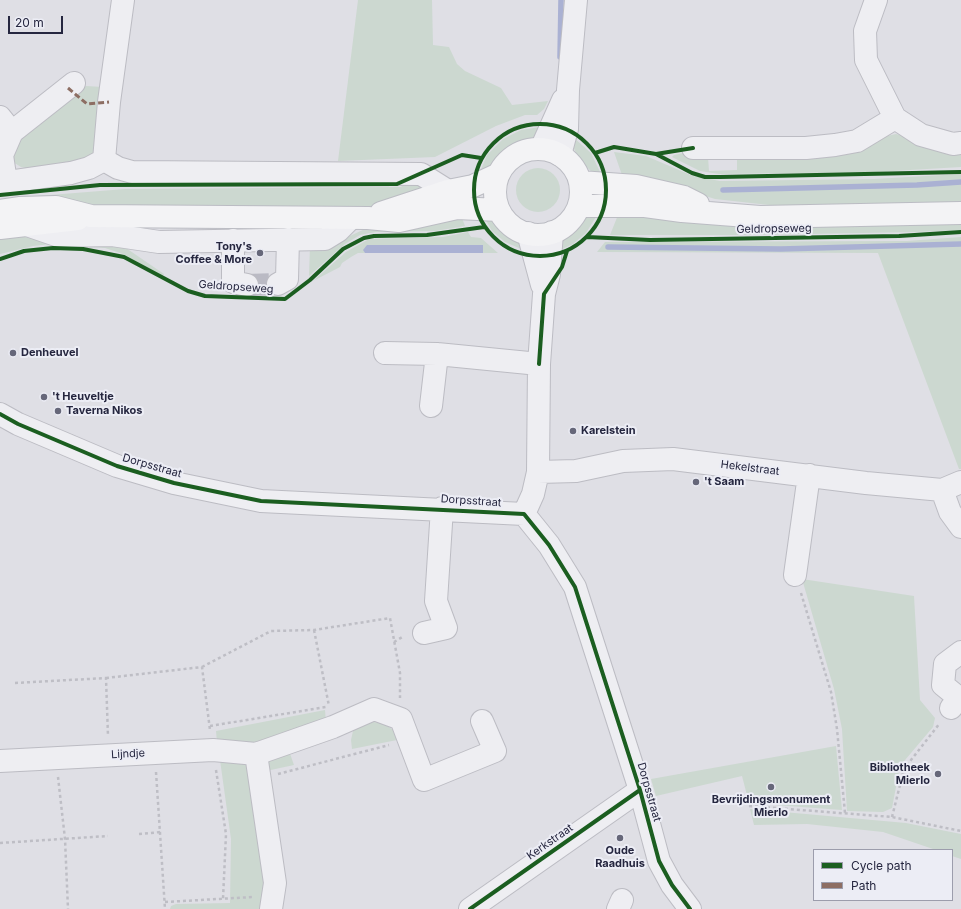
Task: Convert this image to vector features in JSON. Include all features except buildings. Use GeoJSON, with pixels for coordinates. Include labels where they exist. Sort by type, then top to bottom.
{"type":"FeatureCollection","features":[{"type":"Feature","properties":{"kind":"main road"},"geometry":{"type":"LineString","coordinates":[[531,150],[551,152],[574,168],[580,182],[581,192],[579,206],[573,218],[563,227],[540,235],[528,233],[514,227],[499,210],[496,194],[499,174],[505,164],[514,157],[531,150]]}},
{"type":"Feature","properties":{"kind":"main road"},"geometry":{"type":"LineString","coordinates":[[360,218],[448,191],[473,186],[499,174]]}},
{"type":"Feature","properties":{"kind":"main road","name":"Geldropseweg"},"geometry":{"type":"LineString","coordinates":[[580,182],[636,186],[684,197],[713,212]]}},
{"type":"Feature","properties":{"kind":"main road","name":"Geldropseweg"},"geometry":{"type":"LineString","coordinates":[[579,206],[645,206],[682,211],[713,212],[760,217],[961,213]]}},
{"type":"Feature","properties":{"kind":"main road"},"geometry":{"type":"LineString","coordinates":[[0,211],[19,208],[56,207],[91,216]]}},
{"type":"Feature","properties":{"kind":"main road"},"geometry":{"type":"LineString","coordinates":[[0,228],[64,221],[91,216],[360,218],[398,221],[457,208],[499,210]]}},
{"type":"Feature","properties":{"kind":"street"},"geometry":{"type":"LineString","coordinates":[[104,160],[109,102],[123,0]]}},
{"type":"Feature","properties":{"kind":"street"},"geometry":{"type":"LineString","coordinates":[[551,152],[567,129],[568,90],[576,0]]}},
{"type":"Feature","properties":{"kind":"street"},"geometry":{"type":"LineString","coordinates":[[876,0],[865,31],[866,60],[895,118],[921,135],[953,144],[961,143]]}},
{"type":"Feature","properties":{"kind":"street"},"geometry":{"type":"LineString","coordinates":[[74,83],[6,125],[2,155],[3,182],[71,174],[89,168],[104,160]]}},
{"type":"Feature","properties":{"kind":"street"},"geometry":{"type":"LineString","coordinates":[[694,148],[806,148],[835,145],[857,141],[895,118]]}},
{"type":"Feature","properties":{"kind":"street"},"geometry":{"type":"LineString","coordinates":[[104,160],[118,168],[132,172],[420,174],[448,191]]}},
{"type":"Feature","properties":{"kind":"street"},"geometry":{"type":"LineString","coordinates":[[27,225],[59,236],[112,235],[159,242],[325,239],[360,218]]}},
{"type":"Feature","properties":{"kind":"street"},"geometry":{"type":"LineString","coordinates":[[524,514],[533,494],[538,472],[539,364],[544,294],[549,274],[552,232]]}},
{"type":"Feature","properties":{"kind":"street"},"geometry":{"type":"LineString","coordinates":[[528,233],[544,294]]}},
{"type":"Feature","properties":{"kind":"street","name":"Geldropseweg"},"geometry":{"type":"LineString","coordinates":[[278,284],[287,279],[288,239]]}},
{"type":"Feature","properties":{"kind":"street","name":"Geldropseweg"},"geometry":{"type":"LineString","coordinates":[[233,240],[234,282],[247,285]]}},
{"type":"Feature","properties":{"kind":"street"},"geometry":{"type":"LineString","coordinates":[[385,353],[436,354],[539,364]]}},
{"type":"Feature","properties":{"kind":"street"},"geometry":{"type":"LineString","coordinates":[[431,406],[436,354]]}},
{"type":"Feature","properties":{"kind":"street","name":"Dorpsstraat"},"geometry":{"type":"LineString","coordinates":[[0,414],[18,424],[117,466],[174,483],[260,501],[442,508],[524,514],[549,545],[575,587],[640,790],[659,861],[672,884],[690,909]]}},
{"type":"Feature","properties":{"kind":"street","name":"Hekelstraat"},"geometry":{"type":"LineString","coordinates":[[538,472],[576,472],[623,461],[672,459],[866,483],[951,486]]}},
{"type":"Feature","properties":{"kind":"street"},"geometry":{"type":"LineString","coordinates":[[795,575],[808,475]]}},
{"type":"Feature","properties":{"kind":"street"},"geometry":{"type":"LineString","coordinates":[[951,486],[950,512],[961,527]]}},
{"type":"Feature","properties":{"kind":"street"},"geometry":{"type":"LineString","coordinates":[[424,633],[446,628],[436,602],[442,508]]}},
{"type":"Feature","properties":{"kind":"street"},"geometry":{"type":"LineString","coordinates":[[951,708],[959,698],[943,685],[945,664],[961,652]]}},
{"type":"Feature","properties":{"kind":"street","name":"Lijndje"},"geometry":{"type":"LineString","coordinates":[[0,761],[213,750],[256,754],[331,716],[374,709],[401,719]]}},
{"type":"Feature","properties":{"kind":"street"},"geometry":{"type":"LineString","coordinates":[[401,719],[424,780],[495,751],[482,721]]}},
{"type":"Feature","properties":{"kind":"street"},"geometry":{"type":"LineString","coordinates":[[256,754],[275,883],[272,902]]}},
{"type":"Feature","properties":{"kind":"street","name":"Kerkstraat"},"geometry":{"type":"LineString","coordinates":[[470,909],[640,790]]}},
{"type":"Feature","properties":{"kind":"path"},"geometry":{"type":"LineString","coordinates":[[795,575],[831,692],[837,730],[845,813]]}},
{"type":"Feature","properties":{"kind":"path"},"geometry":{"type":"LineString","coordinates":[[15,683],[106,678],[202,667],[271,631],[314,630],[390,618],[400,673],[401,719]]}},
{"type":"Feature","properties":{"kind":"path"},"geometry":{"type":"LineString","coordinates":[[210,726],[331,716],[314,630]]}},
{"type":"Feature","properties":{"kind":"path"},"geometry":{"type":"LineString","coordinates":[[202,667],[226,834],[223,899]]}},
{"type":"Feature","properties":{"kind":"path"},"geometry":{"type":"LineString","coordinates":[[106,678],[109,755]]}},
{"type":"Feature","properties":{"kind":"path"},"geometry":{"type":"LineString","coordinates":[[892,817],[904,768],[951,708]]}},
{"type":"Feature","properties":{"kind":"path"},"geometry":{"type":"LineString","coordinates":[[260,778],[408,740]]}},
{"type":"Feature","properties":{"kind":"path"},"geometry":{"type":"LineString","coordinates":[[154,753],[161,832],[165,909]]}},
{"type":"Feature","properties":{"kind":"path"},"geometry":{"type":"LineString","coordinates":[[56,758],[65,838],[68,909]]}},
{"type":"Feature","properties":{"kind":"path"},"geometry":{"type":"LineString","coordinates":[[749,806],[892,817],[961,831]]}},
{"type":"Feature","properties":{"kind":"path"},"geometry":{"type":"LineString","coordinates":[[139,834],[161,832]]}},
{"type":"Feature","properties":{"kind":"path"},"geometry":{"type":"LineString","coordinates":[[0,843],[108,836]]}},
{"type":"Feature","properties":{"kind":"path"},"geometry":{"type":"LineString","coordinates":[[165,902],[223,899],[272,902]]}},
{"type":"Feature","properties":{"kind":"shaded area"},"geometry":{"type":"Polygon","coordinates":[[[358,0],[432,0],[433,45],[449,47],[457,64],[465,71],[501,88],[512,105],[548,101],[544,109],[537,115],[525,115],[496,126],[435,157],[338,161],[358,0]]]}},
{"type":"Feature","properties":{"kind":"shaded area"},"geometry":{"type":"Polygon","coordinates":[[[86,86],[103,87],[98,137],[93,156],[86,162],[30,169],[21,167],[13,162],[12,144],[20,133],[86,86]]]}},
{"type":"Feature","properties":{"kind":"shaded area"},"geometry":{"type":"Polygon","coordinates":[[[540,127],[541,129],[535,136],[516,146],[497,164],[479,174],[487,155],[503,139],[521,130],[540,127]]]}},
{"type":"Feature","properties":{"kind":"shaded area"},"geometry":{"type":"Polygon","coordinates":[[[896,134],[961,153],[961,167],[876,172],[719,174],[700,171],[672,157],[674,155],[688,152],[708,157],[709,171],[737,170],[737,156],[860,147],[896,134]]]}},
{"type":"Feature","properties":{"kind":"shaded area"},"geometry":{"type":"Polygon","coordinates":[[[573,137],[591,153],[601,174],[593,173],[579,160],[572,144],[573,137]]]}},
{"type":"Feature","properties":{"kind":"shaded area"},"geometry":{"type":"Polygon","coordinates":[[[614,152],[646,156],[693,176],[720,181],[874,179],[961,174],[961,204],[787,207],[715,199],[661,182],[623,178],[614,152]]]}},
{"type":"Feature","properties":{"kind":"shaded area"},"geometry":{"type":"Polygon","coordinates":[[[538,168],[550,172],[556,178],[560,190],[556,202],[550,208],[538,212],[526,208],[520,202],[516,190],[520,178],[526,172],[538,168]]]}},
{"type":"Feature","properties":{"kind":"shaded area"},"geometry":{"type":"Polygon","coordinates":[[[417,180],[434,188],[397,201],[368,208],[0,205],[0,199],[125,189],[400,187],[417,180]]]}},
{"type":"Feature","properties":{"kind":"shaded area"},"geometry":{"type":"Polygon","coordinates":[[[620,210],[961,222],[961,230],[755,235],[610,235],[620,210]]]}},
{"type":"Feature","properties":{"kind":"shaded area"},"geometry":{"type":"Polygon","coordinates":[[[599,212],[586,233],[573,244],[560,250],[558,243],[563,235],[588,214],[599,212]]]}},
{"type":"Feature","properties":{"kind":"shaded area"},"geometry":{"type":"Polygon","coordinates":[[[460,213],[465,226],[435,231],[376,232],[360,235],[345,244],[309,276],[310,245],[333,244],[369,227],[460,213]]]}},
{"type":"Feature","properties":{"kind":"shaded area"},"geometry":{"type":"Polygon","coordinates":[[[482,213],[496,217],[519,237],[526,251],[505,242],[492,231],[482,213]]]}},
{"type":"Feature","properties":{"kind":"shaded area"},"geometry":{"type":"Polygon","coordinates":[[[468,232],[471,237],[481,238],[498,253],[483,253],[482,245],[364,251],[365,253],[358,253],[342,263],[340,267],[313,281],[346,252],[369,239],[443,237],[468,232]]]}},
{"type":"Feature","properties":{"kind":"shaded area"},"geometry":{"type":"Polygon","coordinates":[[[0,233],[31,238],[123,246],[164,274],[163,276],[123,254],[105,248],[51,244],[33,246],[0,254],[0,233]]]}},
{"type":"Feature","properties":{"kind":"shaded area"},"geometry":{"type":"Polygon","coordinates":[[[961,237],[961,469],[959,469],[878,253],[597,252],[605,242],[907,241],[961,237]]]}},
{"type":"Feature","properties":{"kind":"shaded area"},"geometry":{"type":"Polygon","coordinates":[[[802,579],[914,596],[920,700],[935,718],[933,727],[900,766],[892,808],[883,812],[847,811],[842,729],[834,689],[802,579]]]}},
{"type":"Feature","properties":{"kind":"shaded area"},"geometry":{"type":"Polygon","coordinates":[[[325,710],[326,722],[263,743],[217,742],[216,731],[325,710]]]}},
{"type":"Feature","properties":{"kind":"shaded area"},"geometry":{"type":"Polygon","coordinates":[[[374,722],[385,724],[393,730],[397,740],[352,749],[351,740],[353,731],[360,724],[374,722]]]}},
{"type":"Feature","properties":{"kind":"shaded area"},"geometry":{"type":"Polygon","coordinates":[[[836,746],[842,810],[749,803],[742,776],[656,796],[651,779],[836,746]]]}},
{"type":"Feature","properties":{"kind":"shaded area"},"geometry":{"type":"Polygon","coordinates":[[[288,748],[294,765],[266,771],[266,755],[288,748]]]}},
{"type":"Feature","properties":{"kind":"shaded area"},"geometry":{"type":"Polygon","coordinates":[[[220,760],[247,762],[267,883],[261,909],[170,909],[171,906],[176,904],[230,903],[231,839],[220,760]]]}},
{"type":"Feature","properties":{"kind":"shaded area"},"geometry":{"type":"Polygon","coordinates":[[[750,809],[906,823],[961,834],[961,859],[953,856],[953,849],[933,849],[883,832],[807,824],[754,825],[750,809]]]}},
{"type":"Feature","properties":{"kind":"water"},"geometry":{"type":"Polygon","coordinates":[[[367,245],[483,245],[483,253],[365,253],[363,250],[367,245]]]}},
{"type":"Feature","properties":{"kind":"waterway"},"geometry":{"type":"LineString","coordinates":[[560,57],[561,0]]}},
{"type":"Feature","properties":{"kind":"waterway"},"geometry":{"type":"LineString","coordinates":[[723,190],[917,185],[961,182]]}},
{"type":"Feature","properties":{"kind":"waterway"},"geometry":{"type":"LineString","coordinates":[[608,247],[781,249],[961,244]]}},
{"type":"Feature","properties":{"kind":"tunnel"},"geometry":{"type":"LineString","coordinates":[[247,285],[278,284]]}},
{"type":"Feature","properties":{"kind":"marked path"},"geometry":{"type":"LineString","coordinates":[[68,88],[87,104],[109,102]]}},
{"type":"Feature","properties":{"kind":"cycle path"},"geometry":{"type":"LineString","coordinates":[[546,124],[565,129],[577,135],[587,143],[595,153],[601,165],[605,177],[606,190],[605,203],[601,215],[595,227],[587,237],[577,245],[565,251],[553,255],[534,256],[515,251],[503,245],[493,237],[485,227],[479,215],[475,203],[474,184],[479,165],[485,153],[493,143],[503,135],[515,129],[527,125],[546,124]]}},
{"type":"Feature","properties":{"kind":"cycle path"},"geometry":{"type":"LineString","coordinates":[[595,153],[614,147],[656,154],[693,148]]}},
{"type":"Feature","properties":{"kind":"cycle path"},"geometry":{"type":"LineString","coordinates":[[656,154],[692,173],[705,177],[961,172]]}},
{"type":"Feature","properties":{"kind":"cycle path"},"geometry":{"type":"LineString","coordinates":[[0,195],[100,185],[397,184],[462,155],[481,158]]}},
{"type":"Feature","properties":{"kind":"cycle path"},"geometry":{"type":"LineString","coordinates":[[0,259],[24,251],[53,248],[83,249],[124,257],[188,291],[205,296],[285,299],[310,280],[343,249],[364,238],[374,236],[427,235],[484,227]]}},
{"type":"Feature","properties":{"kind":"cycle path"},"geometry":{"type":"LineString","coordinates":[[587,237],[650,240],[899,236],[961,232]]}},
{"type":"Feature","properties":{"kind":"cycle path"},"geometry":{"type":"LineString","coordinates":[[539,364],[544,294],[562,267],[567,251]]}},
{"type":"Feature","properties":{"kind":"cycle path"},"geometry":{"type":"LineString","coordinates":[[0,414],[18,424],[117,466],[174,483],[261,501],[524,514],[549,545],[575,587],[640,790],[659,861],[672,885],[690,909]]}},
{"type":"Feature","properties":{"kind":"cycle path"},"geometry":{"type":"LineString","coordinates":[[470,909],[640,790]]}},
{"type":"Feature","properties":{"kind":"place","name":"Tony's Coffee & More"},"geometry":{"type":"Point","coordinates":[260,253]}},
{"type":"Feature","properties":{"kind":"place","name":"Denheuvel"},"geometry":{"type":"Point","coordinates":[13,353]}},
{"type":"Feature","properties":{"kind":"place","name":"'t Heuveltje"},"geometry":{"type":"Point","coordinates":[44,397]}},
{"type":"Feature","properties":{"kind":"place","name":"Taverna Nikos"},"geometry":{"type":"Point","coordinates":[58,411]}},
{"type":"Feature","properties":{"kind":"place","name":"Karelstein"},"geometry":{"type":"Point","coordinates":[573,431]}},
{"type":"Feature","properties":{"kind":"place","name":"'t Saam"},"geometry":{"type":"Point","coordinates":[696,482]}},
{"type":"Feature","properties":{"kind":"place","name":"Bibliotheek Mierlo"},"geometry":{"type":"Point","coordinates":[938,774]}},
{"type":"Feature","properties":{"kind":"place","name":"Bevrijdingsmonument Mierlo"},"geometry":{"type":"Point","coordinates":[771,787]}},
{"type":"Feature","properties":{"kind":"place","name":"Oude Raadhuis"},"geometry":{"type":"Point","coordinates":[620,838]}}]}
